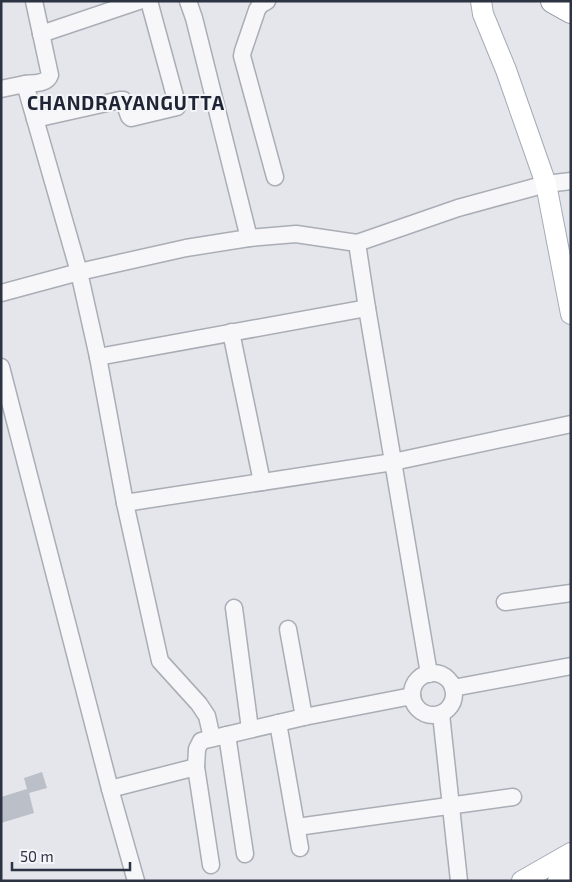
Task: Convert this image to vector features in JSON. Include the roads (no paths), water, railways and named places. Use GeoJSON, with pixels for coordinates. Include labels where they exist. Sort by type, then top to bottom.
{"type":"FeatureCollection","features":[{"type":"Feature","properties":{"kind":"highway"},"geometry":{"type":"LineString","coordinates":[[553,1],[571,11]]}},
{"type":"Feature","properties":{"kind":"highway"},"geometry":{"type":"LineString","coordinates":[[560,881],[571,874]]}},
{"type":"Feature","properties":{"kind":"main road"},"geometry":{"type":"LineString","coordinates":[[480,1],[483,14],[506,70],[546,184],[571,314]]}},
{"type":"Feature","properties":{"kind":"main road"},"geometry":{"type":"LineString","coordinates":[[522,881],[571,853]]}},
{"type":"Feature","properties":{"kind":"street"},"geometry":{"type":"LineString","coordinates":[[1,89],[46,81],[49,78],[50,75],[34,1]]}},
{"type":"Feature","properties":{"kind":"street"},"geometry":{"type":"LineString","coordinates":[[41,34],[139,1]]}},
{"type":"Feature","properties":{"kind":"street"},"geometry":{"type":"LineString","coordinates":[[35,119],[120,100],[123,100],[131,118],[177,107],[149,1]]}},
{"type":"Feature","properties":{"kind":"street"},"geometry":{"type":"LineString","coordinates":[[188,1],[194,18],[250,238]]}},
{"type":"Feature","properties":{"kind":"street"},"geometry":{"type":"LineString","coordinates":[[267,1],[257,10],[242,56],[275,178]]}},
{"type":"Feature","properties":{"kind":"street"},"geometry":{"type":"LineString","coordinates":[[25,84],[79,272],[98,356],[125,503],[160,661],[199,704],[220,736],[245,854]]}},
{"type":"Feature","properties":{"kind":"street"},"geometry":{"type":"LineString","coordinates":[[1,294],[79,272],[186,248],[250,238],[296,234],[357,243],[458,208],[546,184],[571,181]]}},
{"type":"Feature","properties":{"kind":"street"},"geometry":{"type":"LineString","coordinates":[[357,243],[429,674]]}},
{"type":"Feature","properties":{"kind":"street"},"geometry":{"type":"LineString","coordinates":[[98,356],[367,308]]}},
{"type":"Feature","properties":{"kind":"street"},"geometry":{"type":"LineString","coordinates":[[230,332],[262,482]]}},
{"type":"Feature","properties":{"kind":"street"},"geometry":{"type":"LineString","coordinates":[[1,367],[110,789],[136,881]]}},
{"type":"Feature","properties":{"kind":"street"},"geometry":{"type":"LineString","coordinates":[[125,503],[394,462],[571,424]]}},
{"type":"Feature","properties":{"kind":"street"},"geometry":{"type":"LineString","coordinates":[[505,602],[571,593]]}},
{"type":"Feature","properties":{"kind":"street"},"geometry":{"type":"LineString","coordinates":[[234,608],[250,729]]}},
{"type":"Feature","properties":{"kind":"street"},"geometry":{"type":"LineString","coordinates":[[288,629],[304,717]]}},
{"type":"Feature","properties":{"kind":"street"},"geometry":{"type":"LineString","coordinates":[[453,688],[571,666]]}},
{"type":"Feature","properties":{"kind":"street"},"geometry":{"type":"LineString","coordinates":[[429,674],[441,675],[446,678],[453,688],[453,700],[450,706],[441,714],[435,715],[422,712],[417,708],[412,696],[418,680],[429,674]]}},
{"type":"Feature","properties":{"kind":"street"},"geometry":{"type":"LineString","coordinates":[[211,865],[196,767],[198,743],[220,736],[304,717],[412,696]]}},
{"type":"Feature","properties":{"kind":"street"},"geometry":{"type":"LineString","coordinates":[[441,714],[459,881]]}},
{"type":"Feature","properties":{"kind":"street"},"geometry":{"type":"LineString","coordinates":[[278,723],[300,848]]}},
{"type":"Feature","properties":{"kind":"street"},"geometry":{"type":"LineString","coordinates":[[110,789],[196,767]]}},
{"type":"Feature","properties":{"kind":"street"},"geometry":{"type":"LineString","coordinates":[[297,827],[514,797]]}},
{"type":"Feature","properties":{"kind":"district","name":"CHANDRAYANGUTTA"},"geometry":{"type":"Point","coordinates":[126,103]}}]}
